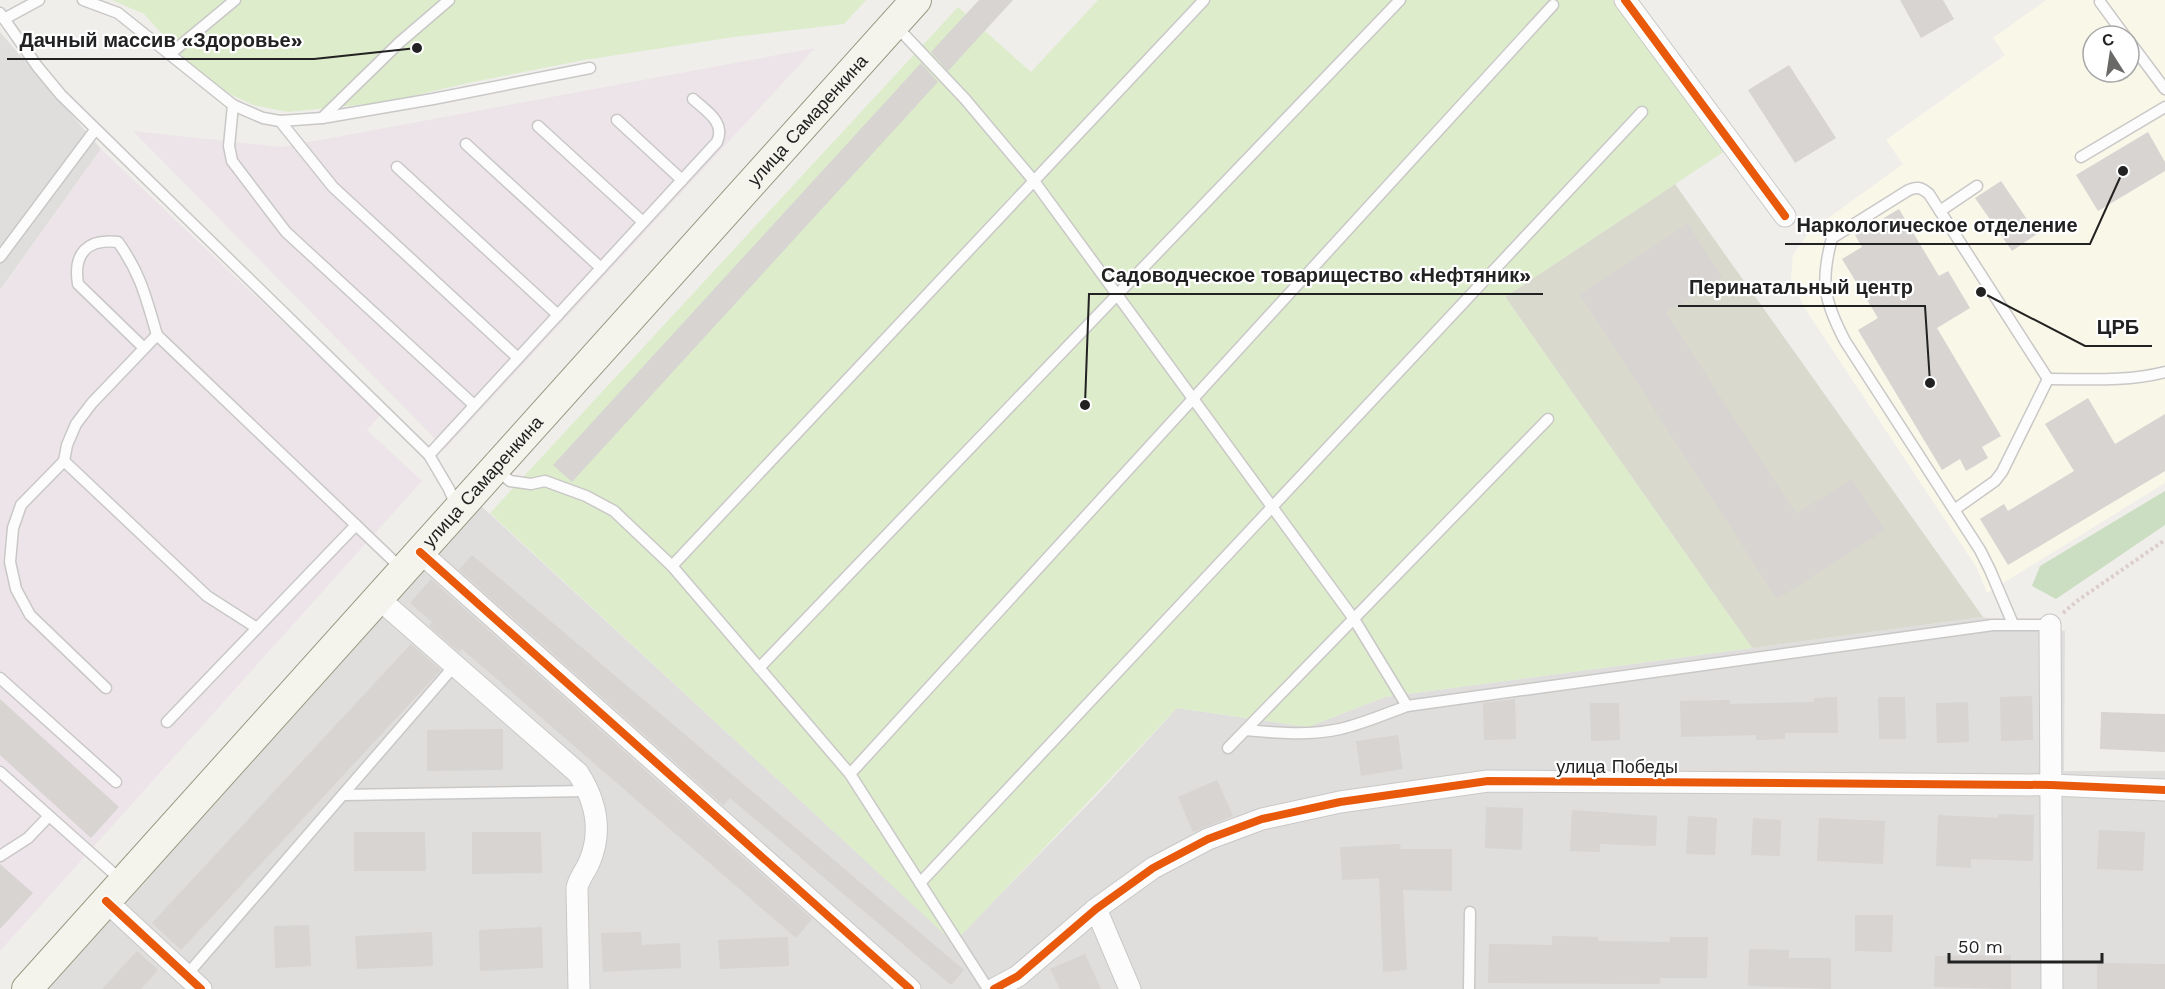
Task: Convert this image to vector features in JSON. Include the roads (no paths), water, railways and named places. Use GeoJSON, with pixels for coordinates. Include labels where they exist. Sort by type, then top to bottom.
{"type":"FeatureCollection","features":[{"type":"Feature","properties":{"kind":"main road","name":"улица Самаренкина"},"geometry":{"type":"LineString","coordinates":[[27,989],[916,0]]}},
{"type":"Feature","properties":{"kind":"street"},"geometry":{"type":"LineString","coordinates":[[1625,0],[1785,216]]}},
{"type":"Feature","properties":{"kind":"street"},"geometry":{"type":"LineString","coordinates":[[411,561],[910,989]]}},
{"type":"Feature","properties":{"kind":"street"},"geometry":{"type":"LineString","coordinates":[[378,598],[578,773],[589,790],[596,811],[597,827],[596,842],[577,888],[579,989]]}},
{"type":"Feature","properties":{"kind":"street"},"geometry":{"type":"LineString","coordinates":[[2050,625],[2052,989]]}},
{"type":"Feature","properties":{"kind":"street","name":"улица Победы"},"geometry":{"type":"LineString","coordinates":[[994,989],[1018,976],[1096,909],[1153,868],[1208,839],[1262,819],[1340,802],[1488,780],[2050,785],[2165,790]]}},
{"type":"Feature","properties":{"kind":"street"},"geometry":{"type":"LineString","coordinates":[[114,892],[193,983]]}},
{"type":"Feature","properties":{"kind":"street"},"geometry":{"type":"LineString","coordinates":[[1096,909],[1130,989]]}},
{"type":"Feature","properties":{"kind":"lane"},"geometry":{"type":"LineString","coordinates":[[39,0],[2,16],[37,66],[95,130],[429,454],[449,489],[457,509]]}},
{"type":"Feature","properties":{"kind":"lane"},"geometry":{"type":"LineString","coordinates":[[83,0],[118,13],[233,105],[263,118],[280,121],[322,118],[590,68]]}},
{"type":"Feature","properties":{"kind":"lane"},"geometry":{"type":"LineString","coordinates":[[170,54],[235,0]]}},
{"type":"Feature","properties":{"kind":"lane"},"geometry":{"type":"LineString","coordinates":[[322,118],[400,42],[449,0]]}},
{"type":"Feature","properties":{"kind":"lane"},"geometry":{"type":"LineString","coordinates":[[672,566],[1204,0]]}},
{"type":"Feature","properties":{"kind":"lane"},"geometry":{"type":"LineString","coordinates":[[759,668],[1400,0]]}},
{"type":"Feature","properties":{"kind":"lane"},"geometry":{"type":"LineString","coordinates":[[2100,2],[2116,24]]}},
{"type":"Feature","properties":{"kind":"lane"},"geometry":{"type":"LineString","coordinates":[[850,774],[1553,5]]}},
{"type":"Feature","properties":{"kind":"lane"},"geometry":{"type":"LineString","coordinates":[[895,24],[965,99],[1034,181],[1271,508],[1354,618],[1407,706]]}},
{"type":"Feature","properties":{"kind":"lane"},"geometry":{"type":"LineString","coordinates":[[2141,57],[2165,89]]}},
{"type":"Feature","properties":{"kind":"lane"},"geometry":{"type":"LineString","coordinates":[[429,454],[717,142],[720,135],[717,121],[693,99]]}},
{"type":"Feature","properties":{"kind":"lane"},"geometry":{"type":"LineString","coordinates":[[233,105],[229,146],[232,161],[286,232],[474,405]]}},
{"type":"Feature","properties":{"kind":"lane"},"geometry":{"type":"LineString","coordinates":[[2081,157],[2165,107]]}},
{"type":"Feature","properties":{"kind":"lane"},"geometry":{"type":"LineString","coordinates":[[920,884],[1642,112]]}},
{"type":"Feature","properties":{"kind":"lane"},"geometry":{"type":"LineString","coordinates":[[617,120],[682,180]]}},
{"type":"Feature","properties":{"kind":"lane"},"geometry":{"type":"LineString","coordinates":[[280,121],[333,187],[518,358]]}},
{"type":"Feature","properties":{"kind":"lane"},"geometry":{"type":"LineString","coordinates":[[538,126],[643,222]]}},
{"type":"Feature","properties":{"kind":"lane"},"geometry":{"type":"LineString","coordinates":[[0,257],[95,130]]}},
{"type":"Feature","properties":{"kind":"lane"},"geometry":{"type":"LineString","coordinates":[[466,144],[601,268]]}},
{"type":"Feature","properties":{"kind":"lane"},"geometry":{"type":"LineString","coordinates":[[397,167],[558,315]]}},
{"type":"Feature","properties":{"kind":"lane"},"geometry":{"type":"LineString","coordinates":[[1940,211],[1977,186]]}},
{"type":"Feature","properties":{"kind":"lane"},"geometry":{"type":"LineString","coordinates":[[2013,624],[1986,561],[1845,341],[1830,313],[1825,285],[1826,261],[1832,238],[1915,187],[1922,188],[1929,194],[2048,379]]}},
{"type":"Feature","properties":{"kind":"lane"},"geometry":{"type":"LineString","coordinates":[[144,348],[78,284],[76,270],[79,258],[84,250],[94,244],[105,241],[118,242],[137,271],[157,335],[356,525],[411,561]]}},
{"type":"Feature","properties":{"kind":"lane"},"geometry":{"type":"LineString","coordinates":[[106,688],[30,615],[16,589],[10,562],[13,528],[21,505],[64,461],[67,445],[76,424],[92,403],[157,335]]}},
{"type":"Feature","properties":{"kind":"lane"},"geometry":{"type":"LineString","coordinates":[[2048,379],[2119,380],[2143,378],[2165,372]]}},
{"type":"Feature","properties":{"kind":"lane"},"geometry":{"type":"LineString","coordinates":[[1954,510],[1986,488],[2002,472],[2048,379]]}},
{"type":"Feature","properties":{"kind":"lane"},"geometry":{"type":"LineString","coordinates":[[1228,748],[1548,418]]}},
{"type":"Feature","properties":{"kind":"lane"},"geometry":{"type":"LineString","coordinates":[[64,461],[207,596],[257,628]]}},
{"type":"Feature","properties":{"kind":"lane"},"geometry":{"type":"LineString","coordinates":[[495,468],[510,481],[531,484],[545,481],[586,496],[614,511],[672,566],[850,774],[988,989]]}},
{"type":"Feature","properties":{"kind":"lane"},"geometry":{"type":"LineString","coordinates":[[167,722],[356,525]]}},
{"type":"Feature","properties":{"kind":"lane"},"geometry":{"type":"LineString","coordinates":[[1246,730],[1294,734],[1340,729],[1407,706],[1905,636],[1993,625],[2050,625]]}},
{"type":"Feature","properties":{"kind":"lane"},"geometry":{"type":"LineString","coordinates":[[193,983],[343,795],[455,665]]}},
{"type":"Feature","properties":{"kind":"lane"},"geometry":{"type":"LineString","coordinates":[[0,678],[116,782]]}},
{"type":"Feature","properties":{"kind":"lane"},"geometry":{"type":"LineString","coordinates":[[0,772],[49,816],[114,892]]}},
{"type":"Feature","properties":{"kind":"lane"},"geometry":{"type":"LineString","coordinates":[[343,795],[589,790]]}},
{"type":"Feature","properties":{"kind":"lane"},"geometry":{"type":"LineString","coordinates":[[0,856],[28,838],[49,816]]}},
{"type":"Feature","properties":{"kind":"lane"},"geometry":{"type":"LineString","coordinates":[[1469,989],[1470,912]]}},
{"type":"Feature","properties":{"kind":"place","name":"Дачный массив «Здоровье»"},"geometry":{"type":"Point","coordinates":[417,48]}},
{"type":"Feature","properties":{"kind":"place","name":"Наркологическое отделение"},"geometry":{"type":"Point","coordinates":[2123,171]}},
{"type":"Feature","properties":{"kind":"place","name":"ЦРБ"},"geometry":{"type":"Point","coordinates":[1981,292]}},
{"type":"Feature","properties":{"kind":"place","name":"Перинатальный центр"},"geometry":{"type":"Point","coordinates":[1930,383]}},
{"type":"Feature","properties":{"kind":"place","name":"Садоводческое товарищество «Нефтяник»"},"geometry":{"type":"Point","coordinates":[1085,405]}}]}
